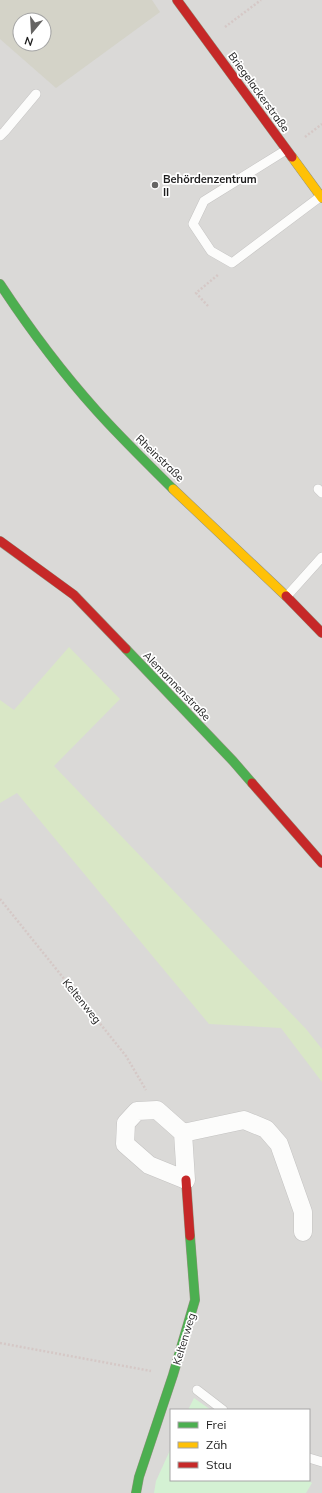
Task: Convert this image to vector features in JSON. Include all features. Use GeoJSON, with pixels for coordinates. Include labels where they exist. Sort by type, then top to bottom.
{"type":"FeatureCollection","features":[{"type":"Feature","properties":{"kind":"street","name":"Briegelackerstraße"},"geometry":{"type":"LineString","coordinates":[[176,0],[322,197]]}},
{"type":"Feature","properties":{"kind":"street","name":"Rheinstraße"},"geometry":{"type":"LineString","coordinates":[[0,284],[17,311],[76,387],[132,449],[287,596],[322,633]]}},
{"type":"Feature","properties":{"kind":"street","name":"Alemannenstraße"},"geometry":{"type":"LineString","coordinates":[[0,541],[74,595],[233,761],[322,863]]}},
{"type":"Feature","properties":{"kind":"street"},"geometry":{"type":"LineString","coordinates":[[186,1180],[149,1164],[125,1144],[126,1123],[137,1111],[157,1110],[183,1133],[244,1120],[266,1129],[279,1144],[303,1212],[303,1232]]}},
{"type":"Feature","properties":{"kind":"street","name":"Keltenweg"},"geometry":{"type":"LineString","coordinates":[[136,1493],[138,1477],[173,1374],[195,1300],[183,1133]]}},
{"type":"Feature","properties":{"kind":"lane"},"geometry":{"type":"LineString","coordinates":[[0,136],[36,94]]}},
{"type":"Feature","properties":{"kind":"lane"},"geometry":{"type":"LineString","coordinates":[[286,150],[204,201],[193,224],[211,251],[232,263],[322,197]]}},
{"type":"Feature","properties":{"kind":"lane"},"geometry":{"type":"LineString","coordinates":[[287,596],[322,557]]}},
{"type":"Feature","properties":{"kind":"lane"},"geometry":{"type":"LineString","coordinates":[[197,1390],[222,1409]]}},
{"type":"Feature","properties":{"kind":"lane"},"geometry":{"type":"LineString","coordinates":[[310,1458],[322,1462]]}},
{"type":"Feature","properties":{"kind":"path"},"geometry":{"type":"LineString","coordinates":[[207,41],[257,1],[261,0]]}},
{"type":"Feature","properties":{"kind":"path"},"geometry":{"type":"LineString","coordinates":[[208,306],[196,293],[232,263]]}},
{"type":"Feature","properties":{"kind":"path","name":"Keltenweg"},"geometry":{"type":"LineString","coordinates":[[0,899],[126,1056],[157,1110]]}},
{"type":"Feature","properties":{"kind":"path"},"geometry":{"type":"LineString","coordinates":[[0,1343],[150,1371]]}},
{"type":"Feature","properties":{"kind":"shaded area"},"geometry":{"type":"Polygon","coordinates":[[[0,0],[322,0],[322,1493],[0,1493],[0,0]]]}},
{"type":"Feature","properties":{"kind":"shaded area"},"geometry":{"type":"Polygon","coordinates":[[[0,0],[152,0],[160,12],[56,88],[15,52],[52,52],[52,12],[12,12],[12,50],[0,39],[0,0]]]}},
{"type":"Feature","properties":{"kind":"green space"},"geometry":{"type":"Polygon","coordinates":[[[69,647],[120,699],[54,766],[306,1029],[322,1049],[322,1082],[281,1028],[209,1024],[17,793],[0,803],[0,700],[14,710],[69,647]]]}},
{"type":"Feature","properties":{"kind":"green space"},"geometry":{"type":"Polygon","coordinates":[[[194,1398],[210,1409],[188,1409],[194,1398]]]}},
{"type":"Feature","properties":{"kind":"green space"},"geometry":{"type":"Polygon","coordinates":[[[170,1450],[170,1481],[309,1481],[312,1483],[306,1493],[154,1493],[156,1481],[170,1450]]]}},
{"type":"Feature","properties":{"kind":"traffic: fast"},"geometry":{"type":"LineString","coordinates":[[0,284],[22,317],[70,380],[115,430],[173,489]]}},
{"type":"Feature","properties":{"kind":"traffic: fast"},"geometry":{"type":"LineString","coordinates":[[126,649],[233,761],[252,783]]}},
{"type":"Feature","properties":{"kind":"traffic: fast"},"geometry":{"type":"LineString","coordinates":[[136,1493],[139,1477],[173,1375],[195,1300],[190,1236]]}},
{"type":"Feature","properties":{"kind":"traffic: slow"},"geometry":{"type":"LineString","coordinates":[[292,157],[322,198]]}},
{"type":"Feature","properties":{"kind":"traffic: slow"},"geometry":{"type":"LineString","coordinates":[[173,489],[286,596]]}},
{"type":"Feature","properties":{"kind":"traffic: jam"},"geometry":{"type":"LineString","coordinates":[[177,0],[292,157]]}},
{"type":"Feature","properties":{"kind":"traffic: jam"},"geometry":{"type":"LineString","coordinates":[[0,541],[74,595],[126,649]]}},
{"type":"Feature","properties":{"kind":"traffic: jam"},"geometry":{"type":"LineString","coordinates":[[286,596],[322,633]]}},
{"type":"Feature","properties":{"kind":"traffic: jam"},"geometry":{"type":"LineString","coordinates":[[252,783],[322,863]]}},
{"type":"Feature","properties":{"kind":"traffic: jam"},"geometry":{"type":"LineString","coordinates":[[186,1180],[190,1236]]}},
{"type":"Feature","properties":{"kind":"place","name":"Behördenzentrum II"},"geometry":{"type":"Point","coordinates":[155,185]}}]}
